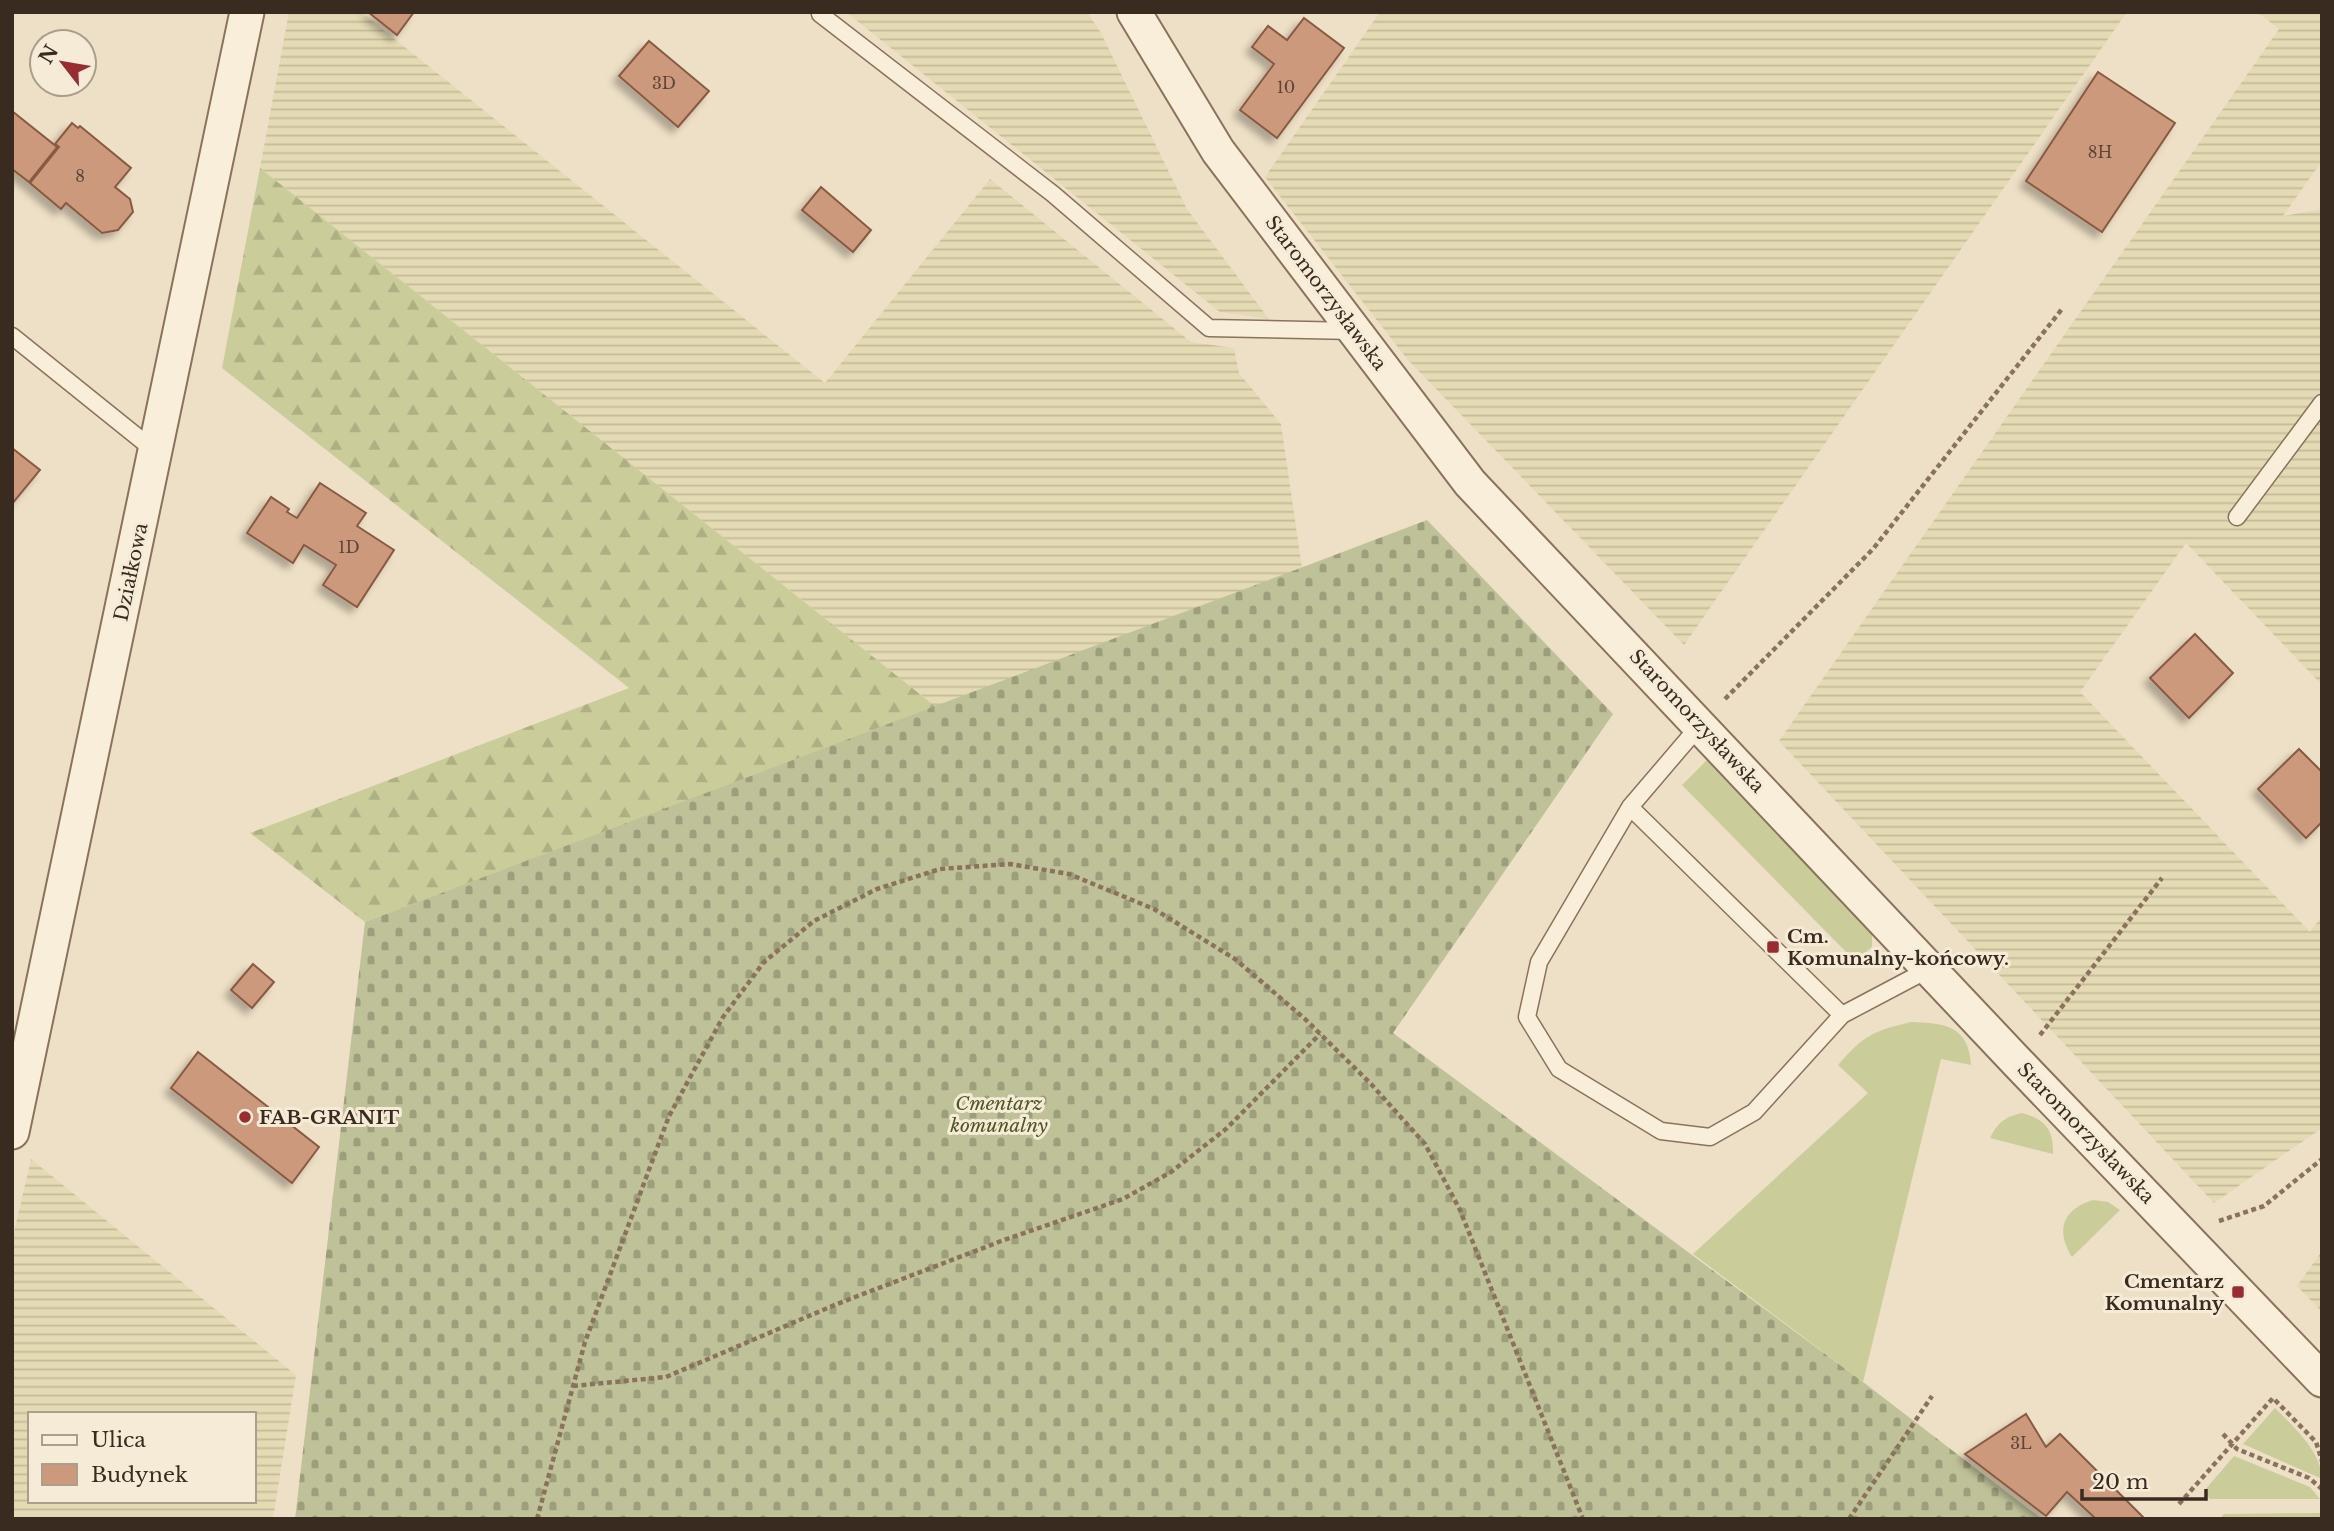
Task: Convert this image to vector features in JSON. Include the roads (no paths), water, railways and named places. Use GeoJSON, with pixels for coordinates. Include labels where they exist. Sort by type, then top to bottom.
{"type":"FeatureCollection","features":[{"type":"Feature","properties":{"kind":"street","name":"Działkowa"},"geometry":{"type":"LineString","coordinates":[[12,1132],[247,12]]}},
{"type":"Feature","properties":{"kind":"street","name":"Staromorzysławska"},"geometry":{"type":"LineString","coordinates":[[1134,12],[1218,151],[1470,483],[2018,1063],[2322,1380]]}},
{"type":"Feature","properties":{"kind":"lane"},"geometry":{"type":"LineString","coordinates":[[820,14],[1053,194],[1209,328],[1355,331]]}},
{"type":"Feature","properties":{"kind":"lane"},"geometry":{"type":"LineString","coordinates":[[12,336],[156,451]]}},
{"type":"Feature","properties":{"kind":"lane"},"geometry":{"type":"LineString","coordinates":[[2237,516],[2322,403]]}},
{"type":"Feature","properties":{"kind":"lane"},"geometry":{"type":"LineString","coordinates":[[1700,725],[1630,807],[1539,962],[1527,1017],[1559,1069],[1661,1131],[1710,1138],[1754,1112],[1842,1015],[1931,968]]}},
{"type":"Feature","properties":{"kind":"lane"},"geometry":{"type":"LineString","coordinates":[[1630,807],[1842,1015]]}},
{"type":"Feature","properties":{"kind":"place","name":"Cm. Komunalny-końcowy."},"geometry":{"type":"Point","coordinates":[1773,947]}},
{"type":"Feature","properties":{"kind":"place","name":"FAB-GRANIT"},"geometry":{"type":"Point","coordinates":[245,1117]}},
{"type":"Feature","properties":{"kind":"place","name":"Cmentarz Komunalny"},"geometry":{"type":"Point","coordinates":[2238,1292]}},
{"type":"Feature","properties":{"kind":"park label","name":"Cmentarz komunalny"},"geometry":{"type":"Point","coordinates":[999,1114]}}]}
